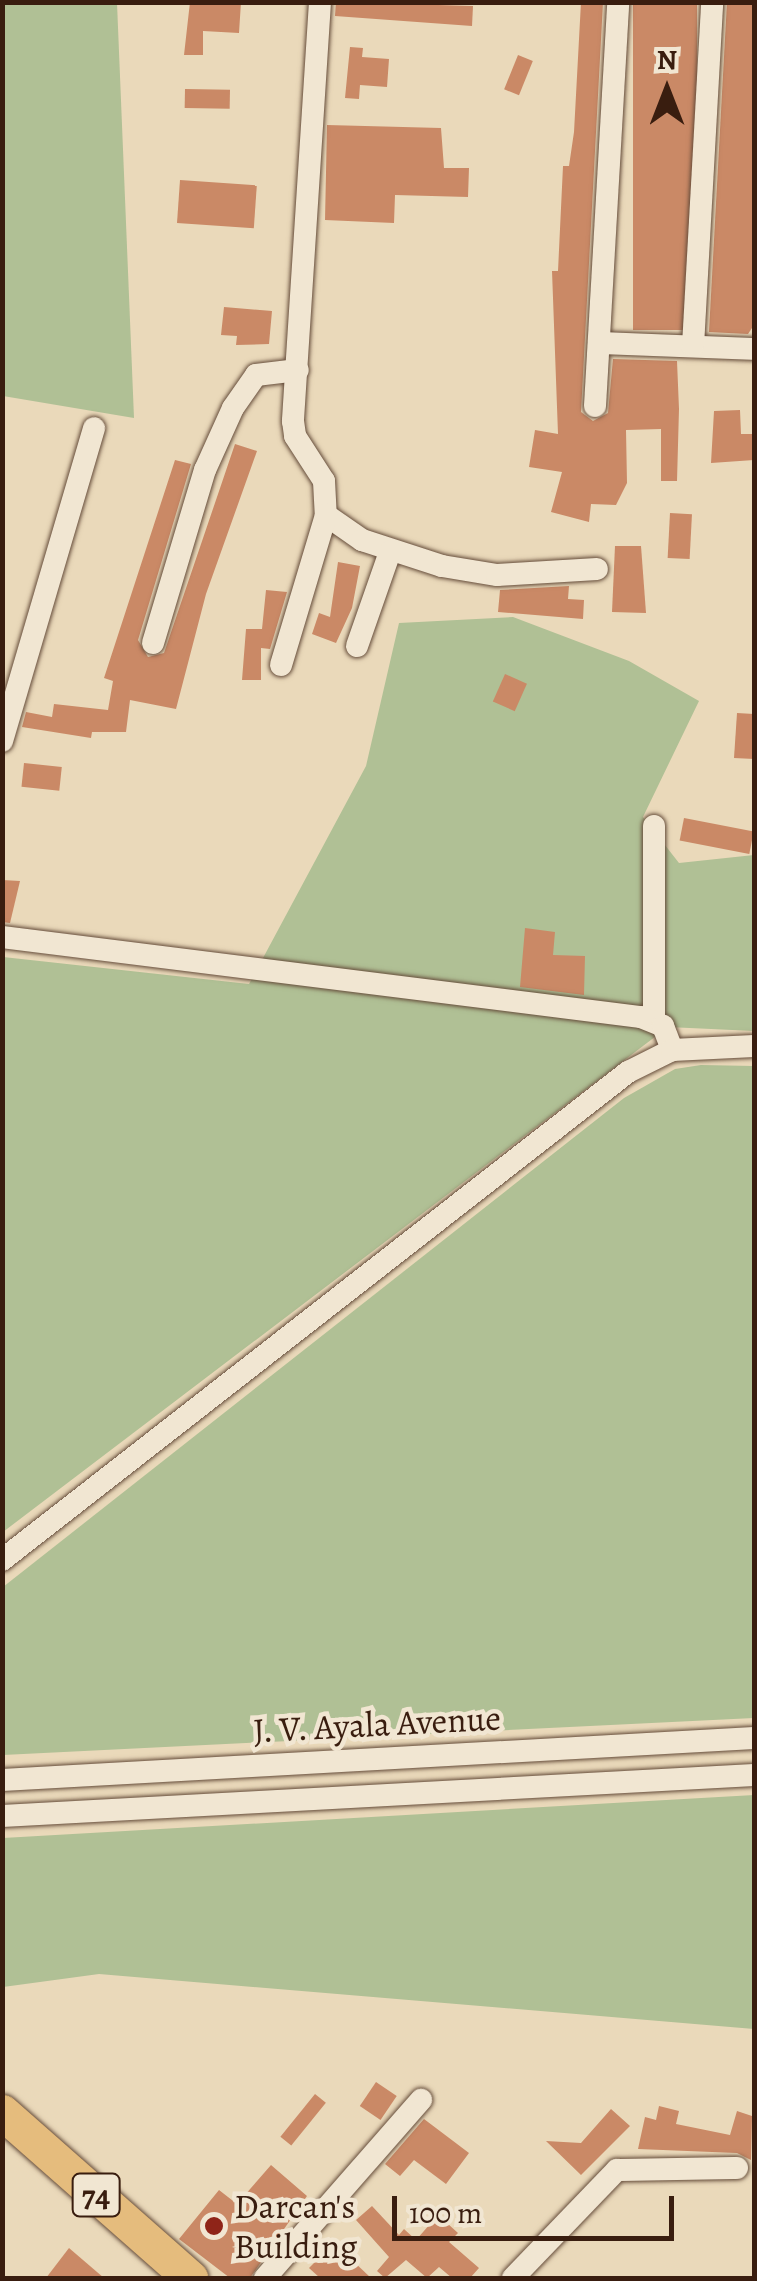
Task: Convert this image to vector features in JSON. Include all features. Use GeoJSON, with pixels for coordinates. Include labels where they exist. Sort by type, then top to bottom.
{"type":"FeatureCollection","features":[{"type":"Feature","properties":{"kind":"highway","name":"74"},"geometry":{"type":"LineString","coordinates":[[2,2112],[190,2278]]}},
{"type":"Feature","properties":{"kind":"street"},"geometry":{"type":"LineString","coordinates":[[280,666],[326,515],[324,481],[294,436],[320,2]]}},
{"type":"Feature","properties":{"kind":"street"},"geometry":{"type":"LineString","coordinates":[[595,406],[618,2]]}},
{"type":"Feature","properties":{"kind":"street"},"geometry":{"type":"LineString","coordinates":[[692,346],[712,2]]}},
{"type":"Feature","properties":{"kind":"street"},"geometry":{"type":"LineString","coordinates":[[599,343],[754,350]]}},
{"type":"Feature","properties":{"kind":"street"},"geometry":{"type":"LineString","coordinates":[[153,643],[205,470],[233,408],[256,375],[298,370]]}},
{"type":"Feature","properties":{"kind":"street"},"geometry":{"type":"LineString","coordinates":[[2,742],[94,428]]}},
{"type":"Feature","properties":{"kind":"street"},"geometry":{"type":"LineString","coordinates":[[326,515],[390,552],[497,576],[597,569]]}},
{"type":"Feature","properties":{"kind":"street"},"geometry":{"type":"LineString","coordinates":[[357,646],[390,552]]}},
{"type":"Feature","properties":{"kind":"street"},"geometry":{"type":"LineString","coordinates":[[654,826],[654,1020],[672,1050]]}},
{"type":"Feature","properties":{"kind":"street"},"geometry":{"type":"LineString","coordinates":[[2,938],[654,1020]]}},
{"type":"Feature","properties":{"kind":"street"},"geometry":{"type":"LineString","coordinates":[[2,1560],[591,1100],[672,1050],[754,1046]]}},
{"type":"Feature","properties":{"kind":"street","name":"J. V. Ayala Avenue"},"geometry":{"type":"LineString","coordinates":[[2,1780],[754,1738]]}},
{"type":"Feature","properties":{"kind":"street"},"geometry":{"type":"LineString","coordinates":[[388,1759],[390,1795]]}},
{"type":"Feature","properties":{"kind":"street","name":"J. V. Ayala Avenue"},"geometry":{"type":"LineString","coordinates":[[2,1816],[754,1775]]}},
{"type":"Feature","properties":{"kind":"street"},"geometry":{"type":"LineString","coordinates":[[265,2278],[421,2100]]}},
{"type":"Feature","properties":{"kind":"street"},"geometry":{"type":"LineString","coordinates":[[512,2278],[617,2170],[737,2168]]}},
{"type":"Feature","properties":{"kind":"green space"},"geometry":{"type":"Polygon","coordinates":[[[2,3],[117,3],[134,418],[3,396],[2,3]]]}},
{"type":"Feature","properties":{"kind":"green space"},"geometry":{"type":"Polygon","coordinates":[[[513,617],[629,661],[699,701],[643,817],[679,863],[754,855],[754,1031],[668,1027],[3,1532],[3,957],[249,984],[366,766],[399,623],[513,617]]]}},
{"type":"Feature","properties":{"kind":"green space"},"geometry":{"type":"Polygon","coordinates":[[[701,1065],[754,1066],[754,1718],[3,1755],[3,1587],[624,1098],[675,1069],[701,1065]]]}},
{"type":"Feature","properties":{"kind":"green space"},"geometry":{"type":"Polygon","coordinates":[[[754,1795],[754,2029],[99,1974],[3,1987],[3,1838],[754,1795]]]}},
{"type":"Feature","properties":{"kind":"building"},"geometry":{"type":"Polygon","coordinates":[[[190,2],[241,2],[239,33],[203,31],[203,55],[184,55],[190,2]]]}},
{"type":"Feature","properties":{"kind":"building"},"geometry":{"type":"Polygon","coordinates":[[[336,2],[473,6],[472,26],[335,16],[336,2]]]}},
{"type":"Feature","properties":{"kind":"building"},"geometry":{"type":"Polygon","coordinates":[[[581,2],[603,2],[581,412],[593,421],[608,413],[613,359],[677,361],[679,409],[677,481],[661,481],[661,429],[626,430],[627,483],[616,505],[591,504],[589,522],[551,512],[562,472],[529,467],[535,430],[558,434],[552,271],[558,271],[563,166],[569,166],[574,132],[581,2]]]}},
{"type":"Feature","properties":{"kind":"building"},"geometry":{"type":"Polygon","coordinates":[[[633,2],[697,2],[697,330],[633,330],[633,2]]]}},
{"type":"Feature","properties":{"kind":"building"},"geometry":{"type":"Polygon","coordinates":[[[727,2],[754,2],[754,325],[748,334],[709,332],[727,2]]]}},
{"type":"Feature","properties":{"kind":"building"},"geometry":{"type":"Polygon","coordinates":[[[350,47],[363,48],[362,57],[389,59],[387,87],[360,85],[359,99],[345,98],[350,47]]]}},
{"type":"Feature","properties":{"kind":"building"},"geometry":{"type":"Polygon","coordinates":[[[518,55],[533,61],[519,95],[504,89],[518,55]]]}},
{"type":"Feature","properties":{"kind":"building"},"geometry":{"type":"Polygon","coordinates":[[[185,89],[230,90],[230,109],[185,108],[185,89]]]}},
{"type":"Feature","properties":{"kind":"building"},"geometry":{"type":"Polygon","coordinates":[[[327,125],[441,128],[444,168],[469,168],[468,197],[395,195],[394,223],[325,220],[327,125]]]}},
{"type":"Feature","properties":{"kind":"building"},"geometry":{"type":"Polygon","coordinates":[[[180,180],[257,185],[254,228],[177,223],[180,180]]]}},
{"type":"Feature","properties":{"kind":"building"},"geometry":{"type":"Polygon","coordinates":[[[224,307],[272,311],[269,344],[236,345],[237,336],[221,335],[224,307]]]}},
{"type":"Feature","properties":{"kind":"building"},"geometry":{"type":"Polygon","coordinates":[[[740,410],[741,434],[754,434],[754,460],[711,463],[714,411],[740,410]]]}},
{"type":"Feature","properties":{"kind":"building"},"geometry":{"type":"Polygon","coordinates":[[[235,444],[257,451],[206,594],[176,709],[130,700],[126,732],[92,732],[91,738],[22,727],[26,712],[52,717],[54,704],[108,710],[113,681],[104,678],[175,460],[191,464],[138,640],[148,657],[164,653],[235,444]]]}},
{"type":"Feature","properties":{"kind":"building"},"geometry":{"type":"Polygon","coordinates":[[[670,513],[692,514],[690,559],[668,558],[670,513]]]}},
{"type":"Feature","properties":{"kind":"building"},"geometry":{"type":"Polygon","coordinates":[[[615,546],[641,546],[646,613],[612,612],[615,546]]]}},
{"type":"Feature","properties":{"kind":"building"},"geometry":{"type":"Polygon","coordinates":[[[338,562],[360,566],[352,608],[336,643],[312,634],[319,613],[330,617],[338,562]]]}},
{"type":"Feature","properties":{"kind":"building"},"geometry":{"type":"Polygon","coordinates":[[[569,586],[568,599],[584,600],[583,619],[498,612],[500,590],[569,586]]]}},
{"type":"Feature","properties":{"kind":"building"},"geometry":{"type":"Polygon","coordinates":[[[266,590],[287,592],[270,649],[261,648],[261,680],[242,680],[246,629],[262,629],[266,590]]]}},
{"type":"Feature","properties":{"kind":"building"},"geometry":{"type":"Polygon","coordinates":[[[505,674],[527,684],[515,711],[493,701],[505,674]]]}},
{"type":"Feature","properties":{"kind":"building"},"geometry":{"type":"Polygon","coordinates":[[[737,713],[754,714],[754,759],[734,758],[737,713]]]}},
{"type":"Feature","properties":{"kind":"building"},"geometry":{"type":"Polygon","coordinates":[[[24,763],[62,767],[59,791],[21,787],[24,763]]]}},
{"type":"Feature","properties":{"kind":"building"},"geometry":{"type":"Polygon","coordinates":[[[684,818],[754,832],[749,854],[680,841],[684,818]]]}},
{"type":"Feature","properties":{"kind":"building"},"geometry":{"type":"Polygon","coordinates":[[[2,880],[20,881],[10,923],[2,922],[2,880]]]}},
{"type":"Feature","properties":{"kind":"building"},"geometry":{"type":"Polygon","coordinates":[[[525,928],[555,932],[553,955],[585,956],[584,995],[520,987],[525,928]]]}},
{"type":"Feature","properties":{"kind":"building"},"geometry":{"type":"Polygon","coordinates":[[[376,2082],[397,2096],[381,2120],[360,2106],[376,2082]]]}},
{"type":"Feature","properties":{"kind":"building"},"geometry":{"type":"Polygon","coordinates":[[[315,2094],[326,2103],[291,2146],[280,2137],[315,2094]]]}},
{"type":"Feature","properties":{"kind":"building"},"geometry":{"type":"Polygon","coordinates":[[[659,2106],[679,2111],[676,2124],[730,2135],[737,2111],[752,2116],[751,2160],[737,2153],[638,2149],[645,2117],[656,2120],[659,2106]]]}},
{"type":"Feature","properties":{"kind":"building"},"geometry":{"type":"Polygon","coordinates":[[[611,2109],[630,2126],[581,2175],[546,2141],[581,2143],[611,2109]]]}},
{"type":"Feature","properties":{"kind":"building"},"geometry":{"type":"Polygon","coordinates":[[[424,2119],[469,2153],[446,2184],[414,2160],[400,2176],[385,2164],[424,2119]]]}},
{"type":"Feature","properties":{"kind":"building"},"geometry":{"type":"Polygon","coordinates":[[[271,2165],[307,2196],[250,2278],[230,2278],[179,2239],[219,2190],[237,2204],[271,2165]]]}},
{"type":"Feature","properties":{"kind":"building"},"geometry":{"type":"Polygon","coordinates":[[[372,2206],[399,2235],[404,2229],[416,2240],[438,2215],[458,2233],[449,2242],[479,2268],[470,2278],[452,2278],[439,2267],[427,2278],[406,2260],[385,2278],[377,2271],[389,2257],[356,2220],[372,2206]]]}},
{"type":"Feature","properties":{"kind":"building"},"geometry":{"type":"Polygon","coordinates":[[[334,2243],[371,2278],[320,2278],[309,2268],[334,2243]]]}},
{"type":"Feature","properties":{"kind":"building"},"geometry":{"type":"Polygon","coordinates":[[[69,2248],[104,2278],[46,2278],[69,2248]]]}},
{"type":"Feature","properties":{"kind":"place","name":"Darcan's Building"},"geometry":{"type":"Point","coordinates":[214,2226]}}]}
